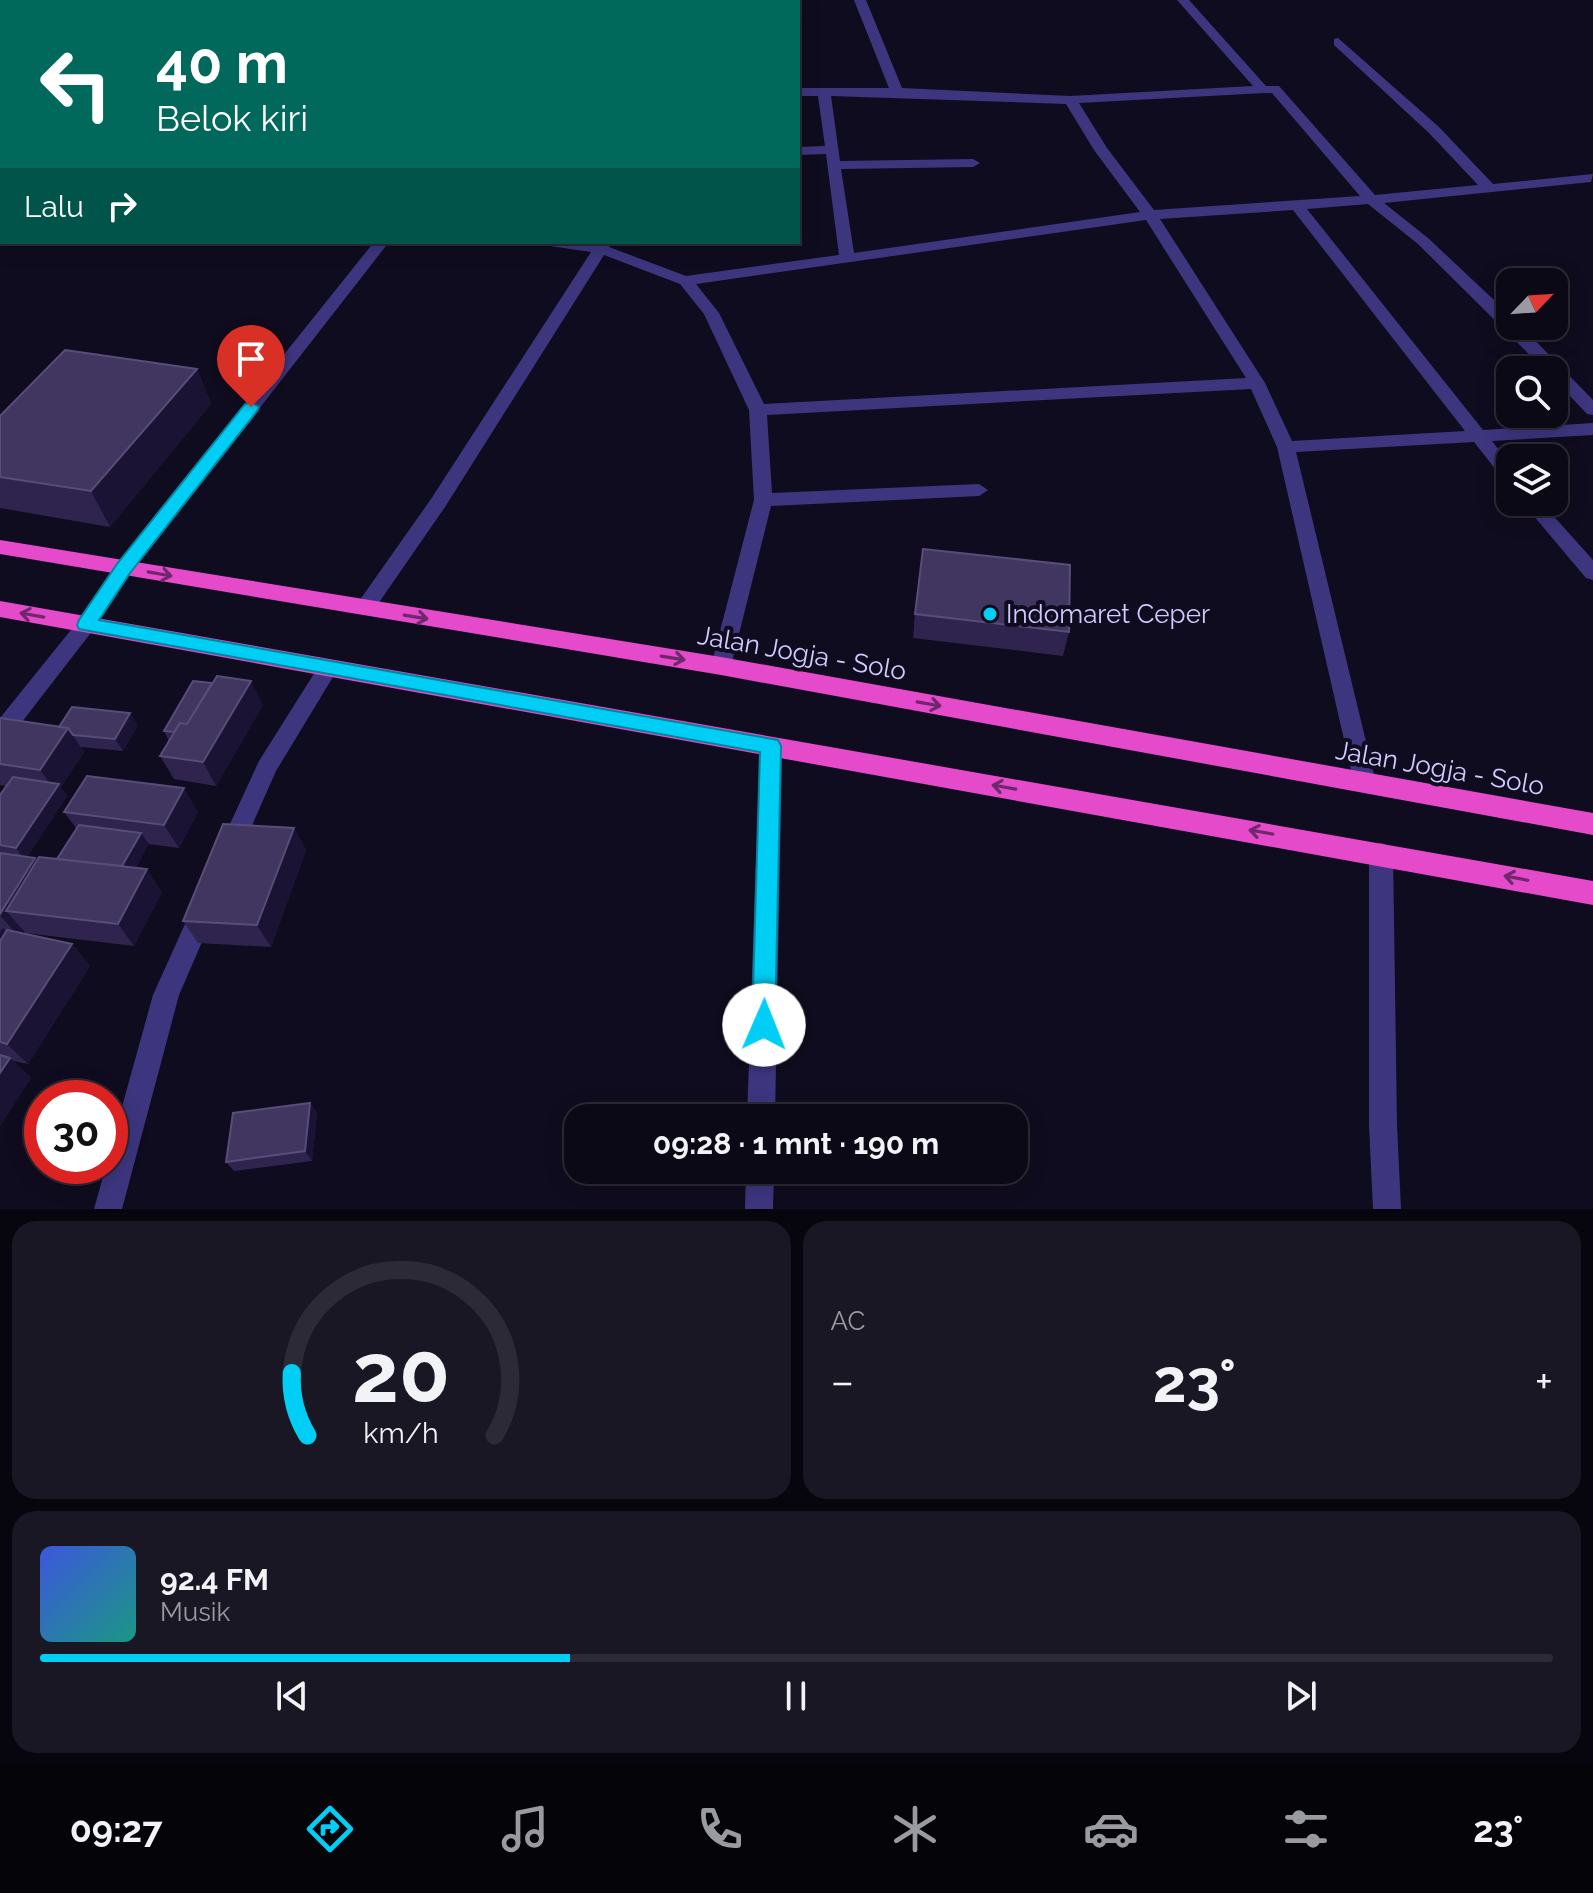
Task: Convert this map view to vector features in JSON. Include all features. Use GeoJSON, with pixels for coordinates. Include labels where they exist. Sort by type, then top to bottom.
{"type":"FeatureCollection","features":[{"type":"Feature","properties":{"kind":"highway","name":"Jalan Jogja - Solo"},"geometry":{"type":"LineString","coordinates":[[0,547],[721,666],[1593,824]]}},
{"type":"Feature","properties":{"kind":"highway"},"geometry":{"type":"LineString","coordinates":[[0,609],[1593,893]]}},
{"type":"Feature","properties":{"kind":"street"},"geometry":{"type":"LineString","coordinates":[[860,0],[897,92]]}},
{"type":"Feature","properties":{"kind":"street"},"geometry":{"type":"LineString","coordinates":[[1183,0],[1263,90]]}},
{"type":"Feature","properties":{"kind":"street"},"geometry":{"type":"LineString","coordinates":[[1338,42],[1434,130],[1488,187]]}},
{"type":"Feature","properties":{"kind":"street"},"geometry":{"type":"LineString","coordinates":[[800,92],[897,92],[1070,100],[1275,89],[1371,200],[1423,241],[1496,311]]}},
{"type":"Feature","properties":{"kind":"street"},"geometry":{"type":"LineString","coordinates":[[824,92],[847,259]]}},
{"type":"Feature","properties":{"kind":"street"},"geometry":{"type":"LineString","coordinates":[[1070,100],[1101,150],[1150,215],[1257,383],[1286,447],[1365,783]]}},
{"type":"Feature","properties":{"kind":"street"},"geometry":{"type":"LineString","coordinates":[[800,151],[831,158],[973,163]]}},
{"type":"Feature","properties":{"kind":"street"},"geometry":{"type":"LineString","coordinates":[[685,281],[1150,215],[1371,200],[1591,178]]}},
{"type":"Feature","properties":{"kind":"street"},"geometry":{"type":"LineString","coordinates":[[1297,205],[1496,459]]}},
{"type":"Feature","properties":{"kind":"street"},"geometry":{"type":"LineString","coordinates":[[0,734],[86,625],[124,568],[380,244]]}},
{"type":"Feature","properties":{"kind":"street"},"geometry":{"type":"LineString","coordinates":[[577,244],[604,246],[685,281],[711,313],[758,410],[763,500],[721,666]]}},
{"type":"Feature","properties":{"kind":"street"},"geometry":{"type":"LineString","coordinates":[[364,609],[438,503],[604,246]]}},
{"type":"Feature","properties":{"kind":"street"},"geometry":{"type":"LineString","coordinates":[[1525,340],[1593,410]]}},
{"type":"Feature","properties":{"kind":"street"},"geometry":{"type":"LineString","coordinates":[[758,410],[1257,383]]}},
{"type":"Feature","properties":{"kind":"street"},"geometry":{"type":"LineString","coordinates":[[1286,447],[1593,429]]}},
{"type":"Feature","properties":{"kind":"street"},"geometry":{"type":"LineString","coordinates":[[763,500],[979,490]]}},
{"type":"Feature","properties":{"kind":"street"},"geometry":{"type":"LineString","coordinates":[[1543,516],[1593,573]]}},
{"type":"Feature","properties":{"kind":"street"},"geometry":{"type":"LineString","coordinates":[[223,867],[267,767],[329,667]]}},
{"type":"Feature","properties":{"kind":"street"},"geometry":{"type":"LineString","coordinates":[[761,1104],[771,746]]}},
{"type":"Feature","properties":{"kind":"street"},"geometry":{"type":"LineString","coordinates":[[1381,853],[1383,1125],[1387,1209]]}},
{"type":"Feature","properties":{"kind":"street"},"geometry":{"type":"LineString","coordinates":[[108,1209],[166,995],[210,895]]}},
{"type":"Feature","properties":{"kind":"street"},"geometry":{"type":"LineString","coordinates":[[759,1209],[760,1184]]}},
{"type":"Feature","properties":{"kind":"building"},"geometry":{"type":"Polygon","coordinates":[[[65,350],[197,369],[91,491],[0,477],[0,416],[65,350]]]}},
{"type":"Feature","properties":{"kind":"building"},"geometry":{"type":"Polygon","coordinates":[[[923,549],[1070,565],[1069,632],[915,614],[923,549]]]}},
{"type":"Feature","properties":{"kind":"building"},"geometry":{"type":"Polygon","coordinates":[[[217,676],[251,681],[203,762],[160,756],[180,723],[187,724],[217,676]]]}},
{"type":"Feature","properties":{"kind":"building"},"geometry":{"type":"Polygon","coordinates":[[[193,681],[212,683],[187,724],[180,723],[174,732],[164,731],[193,681]]]}},
{"type":"Feature","properties":{"kind":"building"},"geometry":{"type":"Polygon","coordinates":[[[72,707],[130,713],[115,739],[73,735],[68,728],[59,727],[72,707]]]}},
{"type":"Feature","properties":{"kind":"building"},"geometry":{"type":"Polygon","coordinates":[[[0,718],[68,728],[40,770],[0,764],[0,718]]]}},
{"type":"Feature","properties":{"kind":"building"},"geometry":{"type":"Polygon","coordinates":[[[87,776],[184,788],[164,825],[64,812],[87,776]]]}},
{"type":"Feature","properties":{"kind":"building"},"geometry":{"type":"Polygon","coordinates":[[[13,777],[59,784],[16,848],[0,845],[0,795],[13,777]]]}},
{"type":"Feature","properties":{"kind":"building"},"geometry":{"type":"Polygon","coordinates":[[[223,824],[294,828],[257,925],[183,921],[223,824]]]}},
{"type":"Feature","properties":{"kind":"building"},"geometry":{"type":"Polygon","coordinates":[[[79,825],[141,833],[122,866],[57,859],[79,825]]]}},
{"type":"Feature","properties":{"kind":"building"},"geometry":{"type":"Polygon","coordinates":[[[0,853],[35,858],[0,914],[0,853]]]}},
{"type":"Feature","properties":{"kind":"building"},"geometry":{"type":"Polygon","coordinates":[[[39,857],[147,869],[118,924],[6,911],[39,857]]]}},
{"type":"Feature","properties":{"kind":"building"},"geometry":{"type":"Polygon","coordinates":[[[7,930],[72,944],[7,1044],[0,1042],[0,941],[7,930]]]}},
{"type":"Feature","properties":{"kind":"building"},"geometry":{"type":"Polygon","coordinates":[[[0,1055],[10,1058],[0,1073],[0,1055]]]}},
{"type":"Feature","properties":{"kind":"building"},"geometry":{"type":"Polygon","coordinates":[[[310,1103],[305,1151],[226,1162],[233,1113],[310,1103]]]}},
{"type":"Feature","properties":{"kind":"place","name":"Indomaret Ceper"},"geometry":{"type":"Point","coordinates":[990,614]}},
{"type":"Feature","properties":{"kind":"route"},"geometry":{"type":"LineString","coordinates":[[251,407],[124,568],[86,625],[771,746],[764,1025]]}}]}
